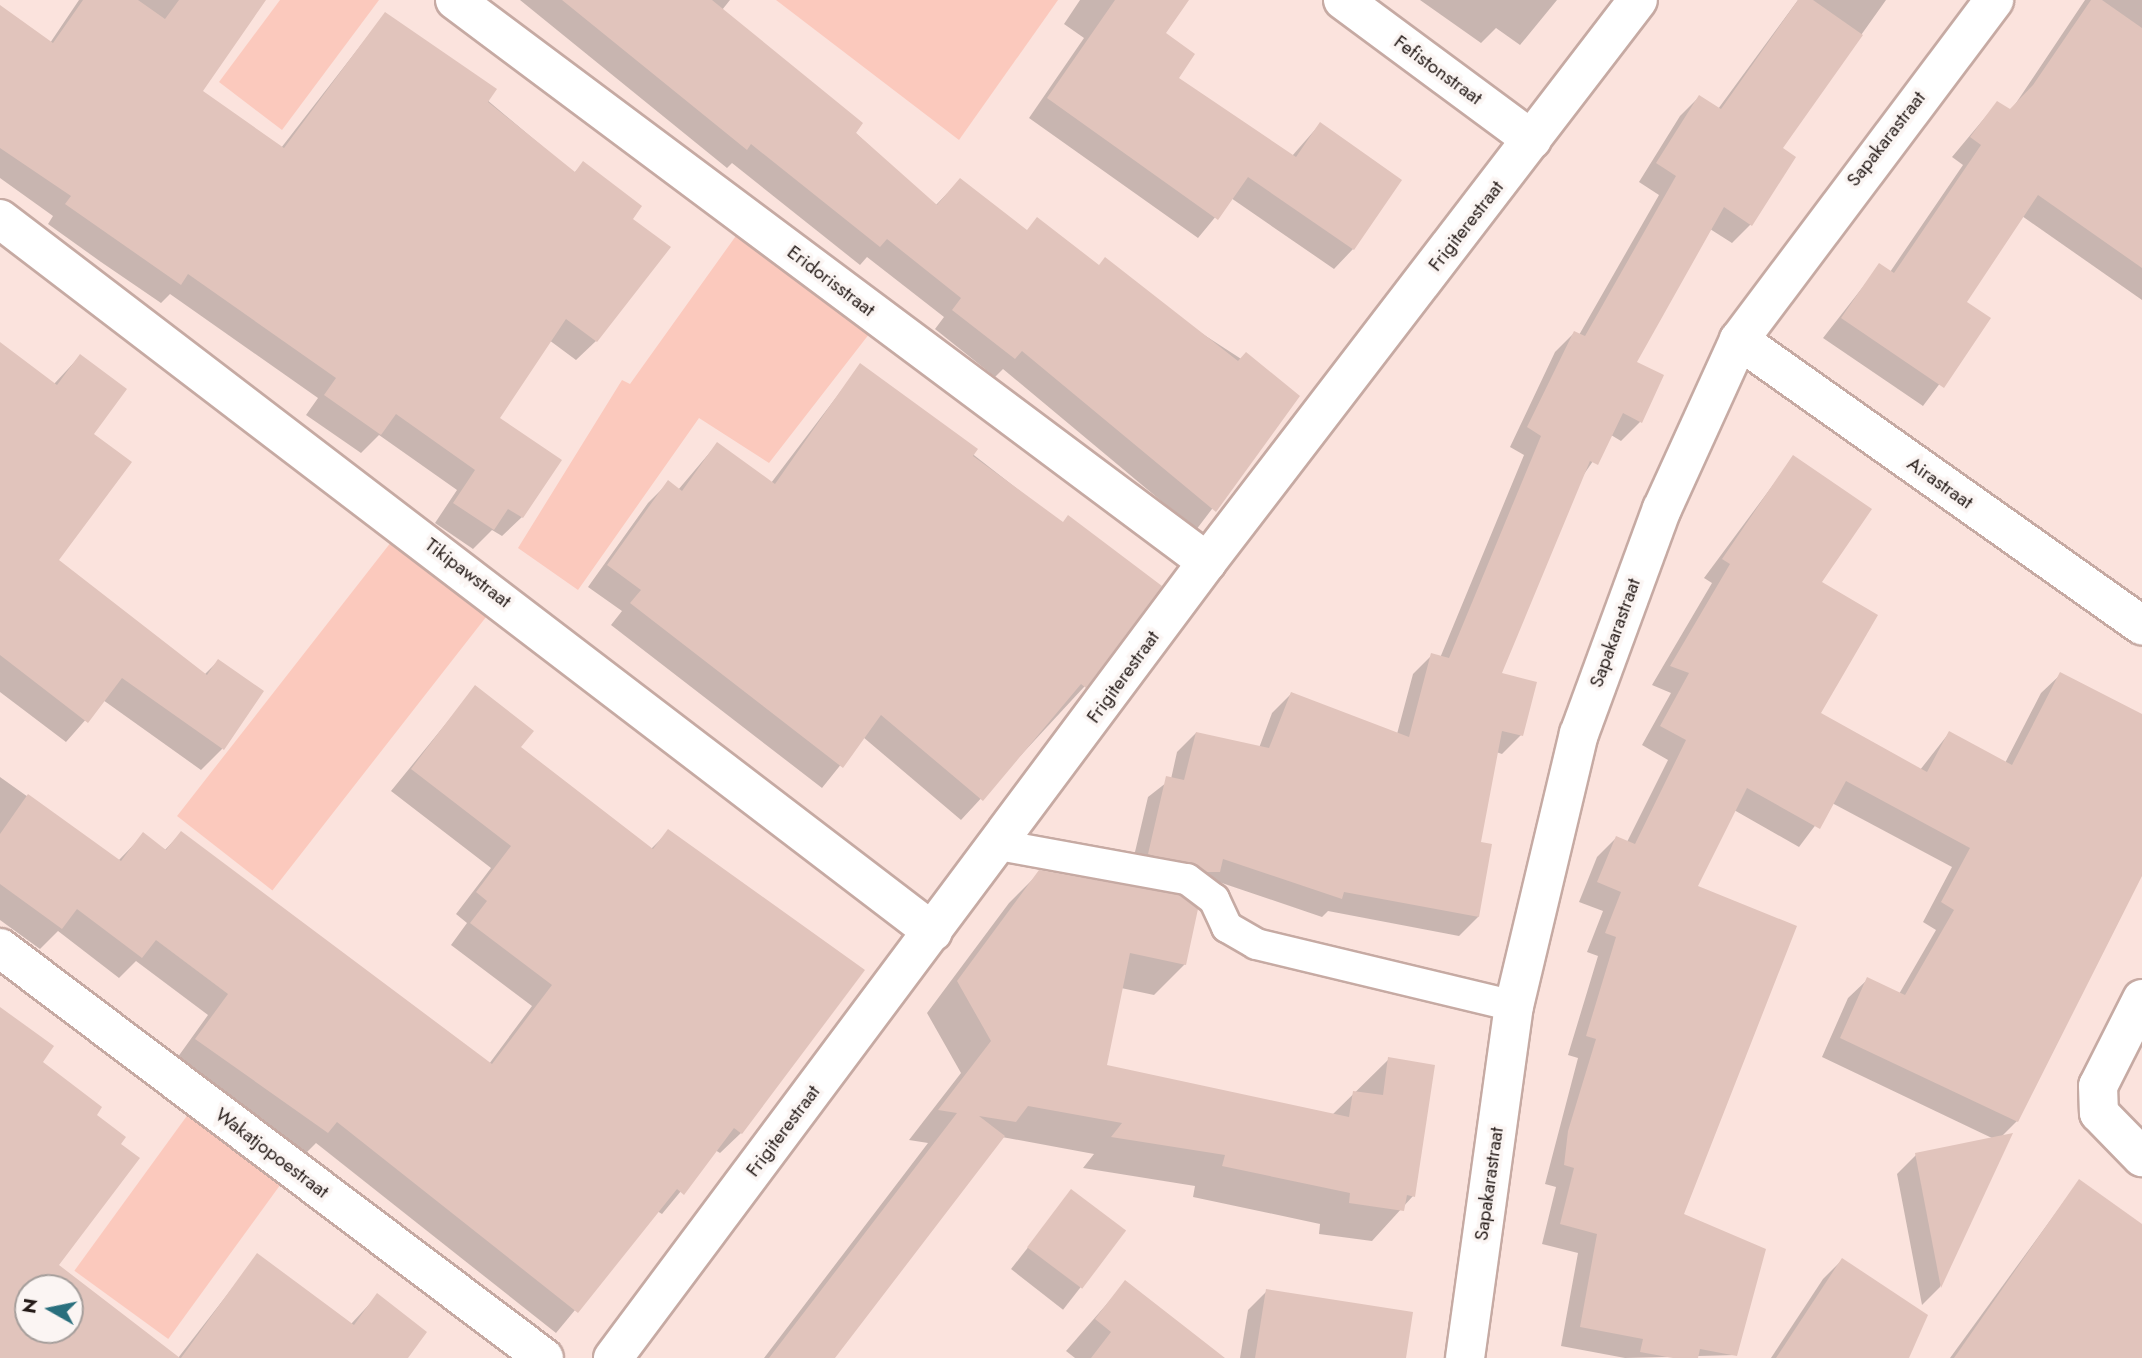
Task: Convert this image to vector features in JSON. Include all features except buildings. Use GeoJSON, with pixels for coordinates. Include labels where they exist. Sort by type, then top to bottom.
{"type":"FeatureCollection","features":[{"type":"Feature","properties":{"kind":"street","name":"Eridorisstraat"},"geometry":{"type":"LineString","coordinates":[[455,0],[1207,562]]}},
{"type":"Feature","properties":{"kind":"street","name":"Fefistonstraat"},"geometry":{"type":"LineString","coordinates":[[1343,0],[1532,140]]}},
{"type":"Feature","properties":{"kind":"street","name":"Frigiterestraat"},"geometry":{"type":"LineString","coordinates":[[613,1358],[999,845],[1207,562],[1639,0]]}},
{"type":"Feature","properties":{"kind":"street","name":"Sapakarastraat"},"geometry":{"type":"LineString","coordinates":[[1465,1358],[1514,1006],[1579,734],[1662,509],[1739,340],[1994,0]]}},
{"type":"Feature","properties":{"kind":"street","name":"Tikipawstraat"},"geometry":{"type":"LineString","coordinates":[[0,219],[933,932]]}},
{"type":"Feature","properties":{"kind":"street","name":"Airastraat"},"geometry":{"type":"LineString","coordinates":[[1739,340],[2142,625]]}},
{"type":"Feature","properties":{"kind":"street","name":"Wakatjopoestraat"},"geometry":{"type":"LineString","coordinates":[[0,947],[544,1358]]}},
{"type":"Feature","properties":{"kind":"street"},"geometry":{"type":"LineString","coordinates":[[2142,999],[2098,1086],[2099,1113],[2142,1157]]}},
{"type":"Feature","properties":{"kind":"lane"},"geometry":{"type":"LineString","coordinates":[[999,845],[1187,879],[1214,899],[1227,927],[1256,944],[1514,1006]]}},
{"type":"Feature","properties":{"kind":"shaded area"},"geometry":{"type":"Polygon","coordinates":[[[280,0],[379,0],[282,130],[219,82],[280,0]]]}},
{"type":"Feature","properties":{"kind":"shaded area"},"geometry":{"type":"Polygon","coordinates":[[[776,0],[1058,0],[959,140],[776,0]]]}},
{"type":"Feature","properties":{"kind":"shaded area"},"geometry":{"type":"Polygon","coordinates":[[[738,233],[873,329],[769,463],[699,418],[578,590],[518,548],[622,380],[630,384],[738,233]]]}},
{"type":"Feature","properties":{"kind":"shaded area"},"geometry":{"type":"Polygon","coordinates":[[[395,537],[490,611],[272,890],[177,816],[395,537]]]}},
{"type":"Feature","properties":{"kind":"shaded area"},"geometry":{"type":"Polygon","coordinates":[[[189,1113],[283,1181],[168,1339],[84,1278],[84,1274],[74,1271],[189,1113]]]}}]}
